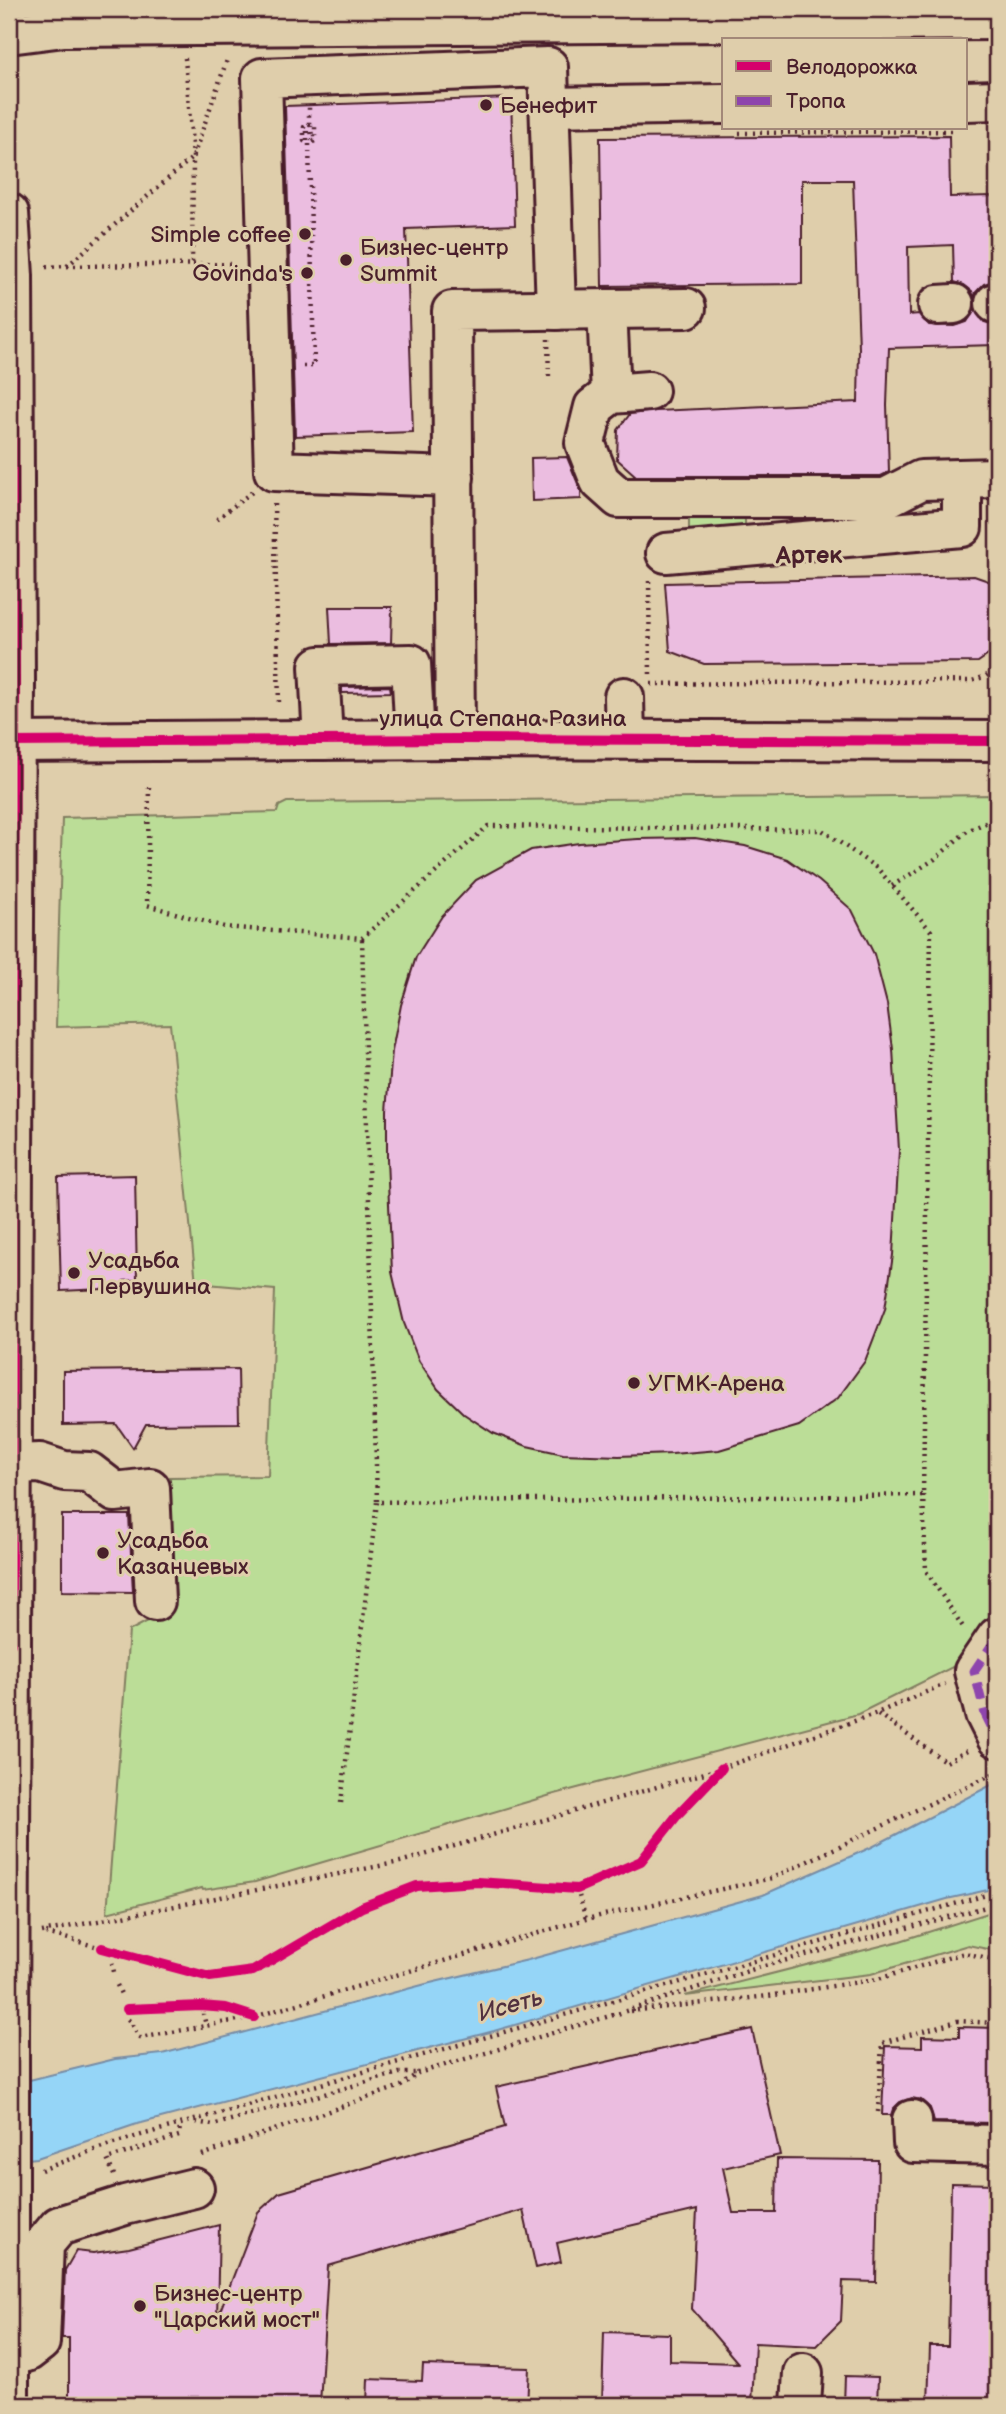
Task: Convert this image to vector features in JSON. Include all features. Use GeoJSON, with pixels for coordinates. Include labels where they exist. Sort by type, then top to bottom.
{"type":"FeatureCollection","features":[{"type":"Feature","properties":{"kind":"street"},"geometry":{"type":"LineString","coordinates":[[9,34],[64,27],[311,17],[722,15],[997,20]]}},
{"type":"Feature","properties":{"kind":"street"},"geometry":{"type":"LineString","coordinates":[[547,16],[556,310]]}},
{"type":"Feature","properties":{"kind":"street"},"geometry":{"type":"LineString","coordinates":[[454,477],[274,471],[262,78],[548,67]]}},
{"type":"Feature","properties":{"kind":"street"},"geometry":{"type":"LineString","coordinates":[[968,113],[997,100]]}},
{"type":"Feature","properties":{"kind":"street"},"geometry":{"type":"LineString","coordinates":[[549,107],[722,119]]}},
{"type":"Feature","properties":{"kind":"street"},"geometry":{"type":"LineString","coordinates":[[9,214],[13,276],[9,2405]]}},
{"type":"Feature","properties":{"kind":"street"},"geometry":{"type":"LineString","coordinates":[[455,739],[452,311],[686,308]]}},
{"type":"Feature","properties":{"kind":"street"},"geometry":{"type":"LineString","coordinates":[[607,309],[611,394]]}},
{"type":"Feature","properties":{"kind":"street"},"geometry":{"type":"LineString","coordinates":[[649,391],[611,394],[594,407],[585,443],[600,481],[619,498],[886,498],[921,480],[980,478],[962,527],[657,561]]}},
{"type":"Feature","properties":{"kind":"street"},"geometry":{"type":"LineString","coordinates":[[323,740],[319,666],[411,664],[415,739]]}},
{"type":"Feature","properties":{"kind":"street"},"geometry":{"type":"LineString","coordinates":[[625,739],[641,691]]}},
{"type":"Feature","properties":{"kind":"street","name":"улица Степана Разина"},"geometry":{"type":"LineString","coordinates":[[12,742],[415,739],[997,741]]}},
{"type":"Feature","properties":{"kind":"street"},"geometry":{"type":"LineString","coordinates":[[12,1464],[40,1463],[64,1471],[89,1472],[115,1492],[150,1488],[155,1601]]}},
{"type":"Feature","properties":{"kind":"street"},"geometry":{"type":"LineString","coordinates":[[981,1648],[983,1734]]}},
{"type":"Feature","properties":{"kind":"street"},"geometry":{"type":"LineString","coordinates":[[912,2120],[913,2143],[997,2145]]}},
{"type":"Feature","properties":{"kind":"street"},"geometry":{"type":"LineString","coordinates":[[956,2169],[997,2168]]}},
{"type":"Feature","properties":{"kind":"street"},"geometry":{"type":"LineString","coordinates":[[10,2355],[27,2353],[40,2342],[44,2244],[59,2226],[125,2205],[195,2173]]}},
{"type":"Feature","properties":{"kind":"path"},"geometry":{"type":"LineString","coordinates":[[66,266],[193,158],[229,55]]}},
{"type":"Feature","properties":{"kind":"path"},"geometry":{"type":"LineString","coordinates":[[184,56],[193,158],[192,264]]}},
{"type":"Feature","properties":{"kind":"path"},"geometry":{"type":"LineString","coordinates":[[301,366],[314,366],[309,105]]}},
{"type":"Feature","properties":{"kind":"path"},"geometry":{"type":"LineString","coordinates":[[46,267],[227,264]]}},
{"type":"Feature","properties":{"kind":"path"},"geometry":{"type":"LineString","coordinates":[[548,359],[549,380]]}},
{"type":"Feature","properties":{"kind":"path"},"geometry":{"type":"LineString","coordinates":[[217,519],[248,497]]}},
{"type":"Feature","properties":{"kind":"path"},"geometry":{"type":"LineString","coordinates":[[274,497],[279,704]]}},
{"type":"Feature","properties":{"kind":"path"},"geometry":{"type":"LineString","coordinates":[[657,561],[641,691],[972,681],[997,668]]}},
{"type":"Feature","properties":{"kind":"path"},"geometry":{"type":"LineString","coordinates":[[43,1932],[400,1862],[722,1769],[877,1713],[981,1648],[926,1571],[923,1495],[931,931],[878,869],[822,830],[488,826],[362,938],[224,927],[147,905],[149,787]]}},
{"type":"Feature","properties":{"kind":"path"},"geometry":{"type":"LineString","coordinates":[[892,886],[935,859],[967,831],[997,818]]}},
{"type":"Feature","properties":{"kind":"path"},"geometry":{"type":"LineString","coordinates":[[341,1803],[377,1502],[362,938]]}},
{"type":"Feature","properties":{"kind":"path"},"geometry":{"type":"LineString","coordinates":[[377,1502],[923,1495]]}},
{"type":"Feature","properties":{"kind":"path"},"geometry":{"type":"LineString","coordinates":[[877,1713],[946,1762],[983,1734]]}},
{"type":"Feature","properties":{"kind":"path"},"geometry":{"type":"LineString","coordinates":[[705,1786],[722,1769]]}},
{"type":"Feature","properties":{"kind":"path"},"geometry":{"type":"LineString","coordinates":[[141,2009],[127,2009],[128,2019],[140,2038],[254,2017],[586,1919],[772,1878],[997,1772]]}},
{"type":"Feature","properties":{"kind":"path"},"geometry":{"type":"LineString","coordinates":[[586,1919],[571,1889],[590,1884]]}},
{"type":"Feature","properties":{"kind":"path"},"geometry":{"type":"LineString","coordinates":[[41,2170],[110,2144],[997,1892]]}},
{"type":"Feature","properties":{"kind":"path"},"geometry":{"type":"LineString","coordinates":[[192,2122],[213,2125],[399,2073],[418,2073],[757,1968],[997,1904]]}},
{"type":"Feature","properties":{"kind":"path"},"geometry":{"type":"LineString","coordinates":[[42,1922],[43,1932]]}},
{"type":"Feature","properties":{"kind":"path"},"geometry":{"type":"LineString","coordinates":[[43,1932],[103,1948],[114,1962],[121,1994]]}},
{"type":"Feature","properties":{"kind":"path"},"geometry":{"type":"LineString","coordinates":[[620,2012],[768,1996],[878,1979],[964,1953],[997,1960]]}},
{"type":"Feature","properties":{"kind":"path"},"geometry":{"type":"LineString","coordinates":[[404,1960],[413,1971]]}},
{"type":"Feature","properties":{"kind":"path"},"geometry":{"type":"LineString","coordinates":[[195,2006],[206,2025]]}},
{"type":"Feature","properties":{"kind":"path"},"geometry":{"type":"LineString","coordinates":[[195,2006],[214,2007]]}},
{"type":"Feature","properties":{"kind":"path"},"geometry":{"type":"LineString","coordinates":[[226,2008],[254,2017]]}},
{"type":"Feature","properties":{"kind":"path"},"geometry":{"type":"LineString","coordinates":[[912,2120],[878,2116],[882,2042],[957,2021],[997,2023]]}},
{"type":"Feature","properties":{"kind":"path"},"geometry":{"type":"LineString","coordinates":[[195,2173],[401,2086],[418,2073]]}},
{"type":"Feature","properties":{"kind":"path"},"geometry":{"type":"LineString","coordinates":[[118,2185],[107,2159],[179,2136],[180,2125]]}},
{"type":"Feature","properties":{"kind":"green space"},"geometry":{"type":"Polygon","coordinates":[[[689,513],[745,513],[745,534],[689,535],[689,513]]]}},
{"type":"Feature","properties":{"kind":"green space","name":"УГМК-Арена"},"geometry":{"type":"Polygon","coordinates":[[[997,795],[997,1645],[858,1714],[551,1795],[255,1882],[202,1888],[107,1913],[129,1631],[169,1610],[170,1477],[268,1476],[275,1290],[196,1283],[170,1024],[56,1027],[62,818],[277,812],[279,806],[287,802],[997,795]]]}},
{"type":"Feature","properties":{"kind":"green space"},"geometry":{"type":"Polygon","coordinates":[[[997,1910],[997,1951],[968,1945],[871,1974],[685,1996],[900,1941],[997,1910]]]}},
{"type":"Feature","properties":{"kind":"water","name":"Исеть"},"geometry":{"type":"Polygon","coordinates":[[[997,1782],[997,1888],[947,1899],[494,2031],[134,2125],[37,2158],[9,2161],[9,2085],[115,2059],[162,2054],[426,1984],[528,1960],[763,1895],[872,1847],[997,1782]]]}},
{"type":"Feature","properties":{"kind":"building","name":"Бизнес-центр Summit"},"geometry":{"type":"Polygon","coordinates":[[[511,98],[515,225],[406,229],[413,432],[295,436],[285,106],[511,98]]]}},
{"type":"Feature","properties":{"kind":"building"},"geometry":{"type":"Polygon","coordinates":[[[949,136],[950,197],[992,196],[994,281],[984,284],[974,298],[972,291],[954,282],[953,245],[908,247],[909,315],[919,314],[929,325],[955,326],[967,322],[975,309],[984,322],[995,325],[996,345],[889,348],[889,472],[881,476],[636,476],[617,459],[618,430],[630,414],[858,402],[859,348],[853,180],[802,180],[802,284],[602,286],[600,138],[949,136]]]}},
{"type":"Feature","properties":{"kind":"building"},"geometry":{"type":"Polygon","coordinates":[[[567,457],[581,491],[581,499],[532,501],[531,458],[567,457]]]}},
{"type":"Feature","properties":{"kind":"building"},"geometry":{"type":"Polygon","coordinates":[[[974,576],[997,584],[997,649],[978,662],[704,664],[670,651],[665,583],[974,576]]]}},
{"type":"Feature","properties":{"kind":"building"},"geometry":{"type":"Polygon","coordinates":[[[329,607],[392,607],[391,643],[331,644],[329,607]]]}},
{"type":"Feature","properties":{"kind":"building"},"geometry":{"type":"Polygon","coordinates":[[[390,686],[391,692],[342,693],[342,687],[390,686]]]}},
{"type":"Feature","properties":{"kind":"building"},"geometry":{"type":"Polygon","coordinates":[[[695,838],[745,846],[787,859],[819,881],[852,910],[874,954],[887,1004],[893,1049],[899,1150],[893,1255],[885,1309],[865,1361],[838,1398],[799,1426],[719,1450],[672,1454],[563,1454],[527,1446],[493,1433],[464,1414],[438,1389],[419,1361],[404,1323],[392,1272],[387,1159],[387,1111],[392,1051],[401,1005],[416,957],[442,916],[476,880],[531,850],[579,843],[695,838]]]}},
{"type":"Feature","properties":{"kind":"building"},"geometry":{"type":"Polygon","coordinates":[[[135,1175],[137,1280],[124,1281],[124,1288],[61,1291],[58,1177],[135,1175]]]}},
{"type":"Feature","properties":{"kind":"building"},"geometry":{"type":"Polygon","coordinates":[[[238,1369],[239,1423],[146,1424],[133,1448],[116,1424],[63,1425],[63,1371],[238,1369]]]}},
{"type":"Feature","properties":{"kind":"building","name":"Усадьба Казанцевых"},"geometry":{"type":"Polygon","coordinates":[[[62,1515],[129,1515],[133,1592],[62,1591],[62,1515]]]}},
{"type":"Feature","properties":{"kind":"building"},"geometry":{"type":"Polygon","coordinates":[[[959,2027],[997,2028],[997,2123],[934,2122],[930,2108],[921,2100],[912,2098],[900,2102],[891,2115],[882,2115],[885,2046],[922,2047],[922,2036],[959,2037],[959,2027]]]}},
{"type":"Feature","properties":{"kind":"building"},"geometry":{"type":"Polygon","coordinates":[[[752,2029],[780,2155],[723,2168],[733,2213],[776,2213],[777,2159],[878,2160],[876,2282],[843,2281],[841,2321],[816,2346],[755,2343],[752,2405],[602,2405],[604,2332],[670,2334],[670,2361],[738,2363],[692,2309],[697,2210],[557,2243],[561,2262],[536,2268],[523,2210],[328,2266],[320,2405],[69,2405],[69,2338],[62,2338],[65,2270],[76,2251],[93,2253],[129,2248],[219,2225],[217,2319],[258,2212],[279,2193],[505,2127],[496,2087],[752,2029]]]}},
{"type":"Feature","properties":{"kind":"building"},"geometry":{"type":"Polygon","coordinates":[[[951,2183],[997,2184],[997,2405],[928,2405],[930,2346],[948,2346],[951,2183]]]}},
{"type":"Feature","properties":{"kind":"building"},"geometry":{"type":"Polygon","coordinates":[[[423,2365],[529,2368],[527,2405],[367,2405],[368,2379],[422,2381],[423,2365]]]}},
{"type":"Feature","properties":{"kind":"building"},"geometry":{"type":"Polygon","coordinates":[[[845,2376],[878,2377],[877,2405],[844,2405],[845,2376]]]}},
{"type":"Feature","properties":{"kind":"tram line"},"geometry":{"type":"LineString","coordinates":[[9,10],[76,9]]}},
{"type":"Feature","properties":{"kind":"marked path"},"geometry":{"type":"LineString","coordinates":[[997,1637],[974,1671],[985,1714],[997,1738]]}},
{"type":"Feature","properties":{"kind":"cycle path"},"geometry":{"type":"LineString","coordinates":[[9,213],[13,276],[15,681],[11,1644]]}},
{"type":"Feature","properties":{"kind":"cycle path"},"geometry":{"type":"LineString","coordinates":[[9,742],[455,739],[997,741]]}},
{"type":"Feature","properties":{"kind":"cycle path"},"geometry":{"type":"LineString","coordinates":[[102,1948],[210,1977],[253,1971],[362,1907],[417,1886],[477,1882],[577,1889],[641,1861],[679,1813],[722,1768]]}},
{"type":"Feature","properties":{"kind":"cycle path"},"geometry":{"type":"LineString","coordinates":[[127,2009],[201,2006],[226,2008],[254,2017]]}},
{"type":"Feature","properties":{"kind":"place","name":"Бенефит"},"geometry":{"type":"Point","coordinates":[486,105]}},
{"type":"Feature","properties":{"kind":"place","name":"Simple coffee"},"geometry":{"type":"Point","coordinates":[305,234]}},
{"type":"Feature","properties":{"kind":"place","name":"Бизнес-центр Summit"},"geometry":{"type":"Point","coordinates":[346,260]}},
{"type":"Feature","properties":{"kind":"place","name":"Govinda's"},"geometry":{"type":"Point","coordinates":[307,273]}},
{"type":"Feature","properties":{"kind":"place","name":"Усадьба Первушина"},"geometry":{"type":"Point","coordinates":[74,1273]}},
{"type":"Feature","properties":{"kind":"place","name":"УГМК-Арена"},"geometry":{"type":"Point","coordinates":[634,1383]}},
{"type":"Feature","properties":{"kind":"place","name":"Усадьба Казанцевых"},"geometry":{"type":"Point","coordinates":[103,1553]}},
{"type":"Feature","properties":{"kind":"place","name":"Бизнес-центр \"Царский мост\""},"geometry":{"type":"Point","coordinates":[140,2306]}},
{"type":"Feature","properties":{"kind":"district","name":"Артек"},"geometry":{"type":"Point","coordinates":[809,555]}}]}
